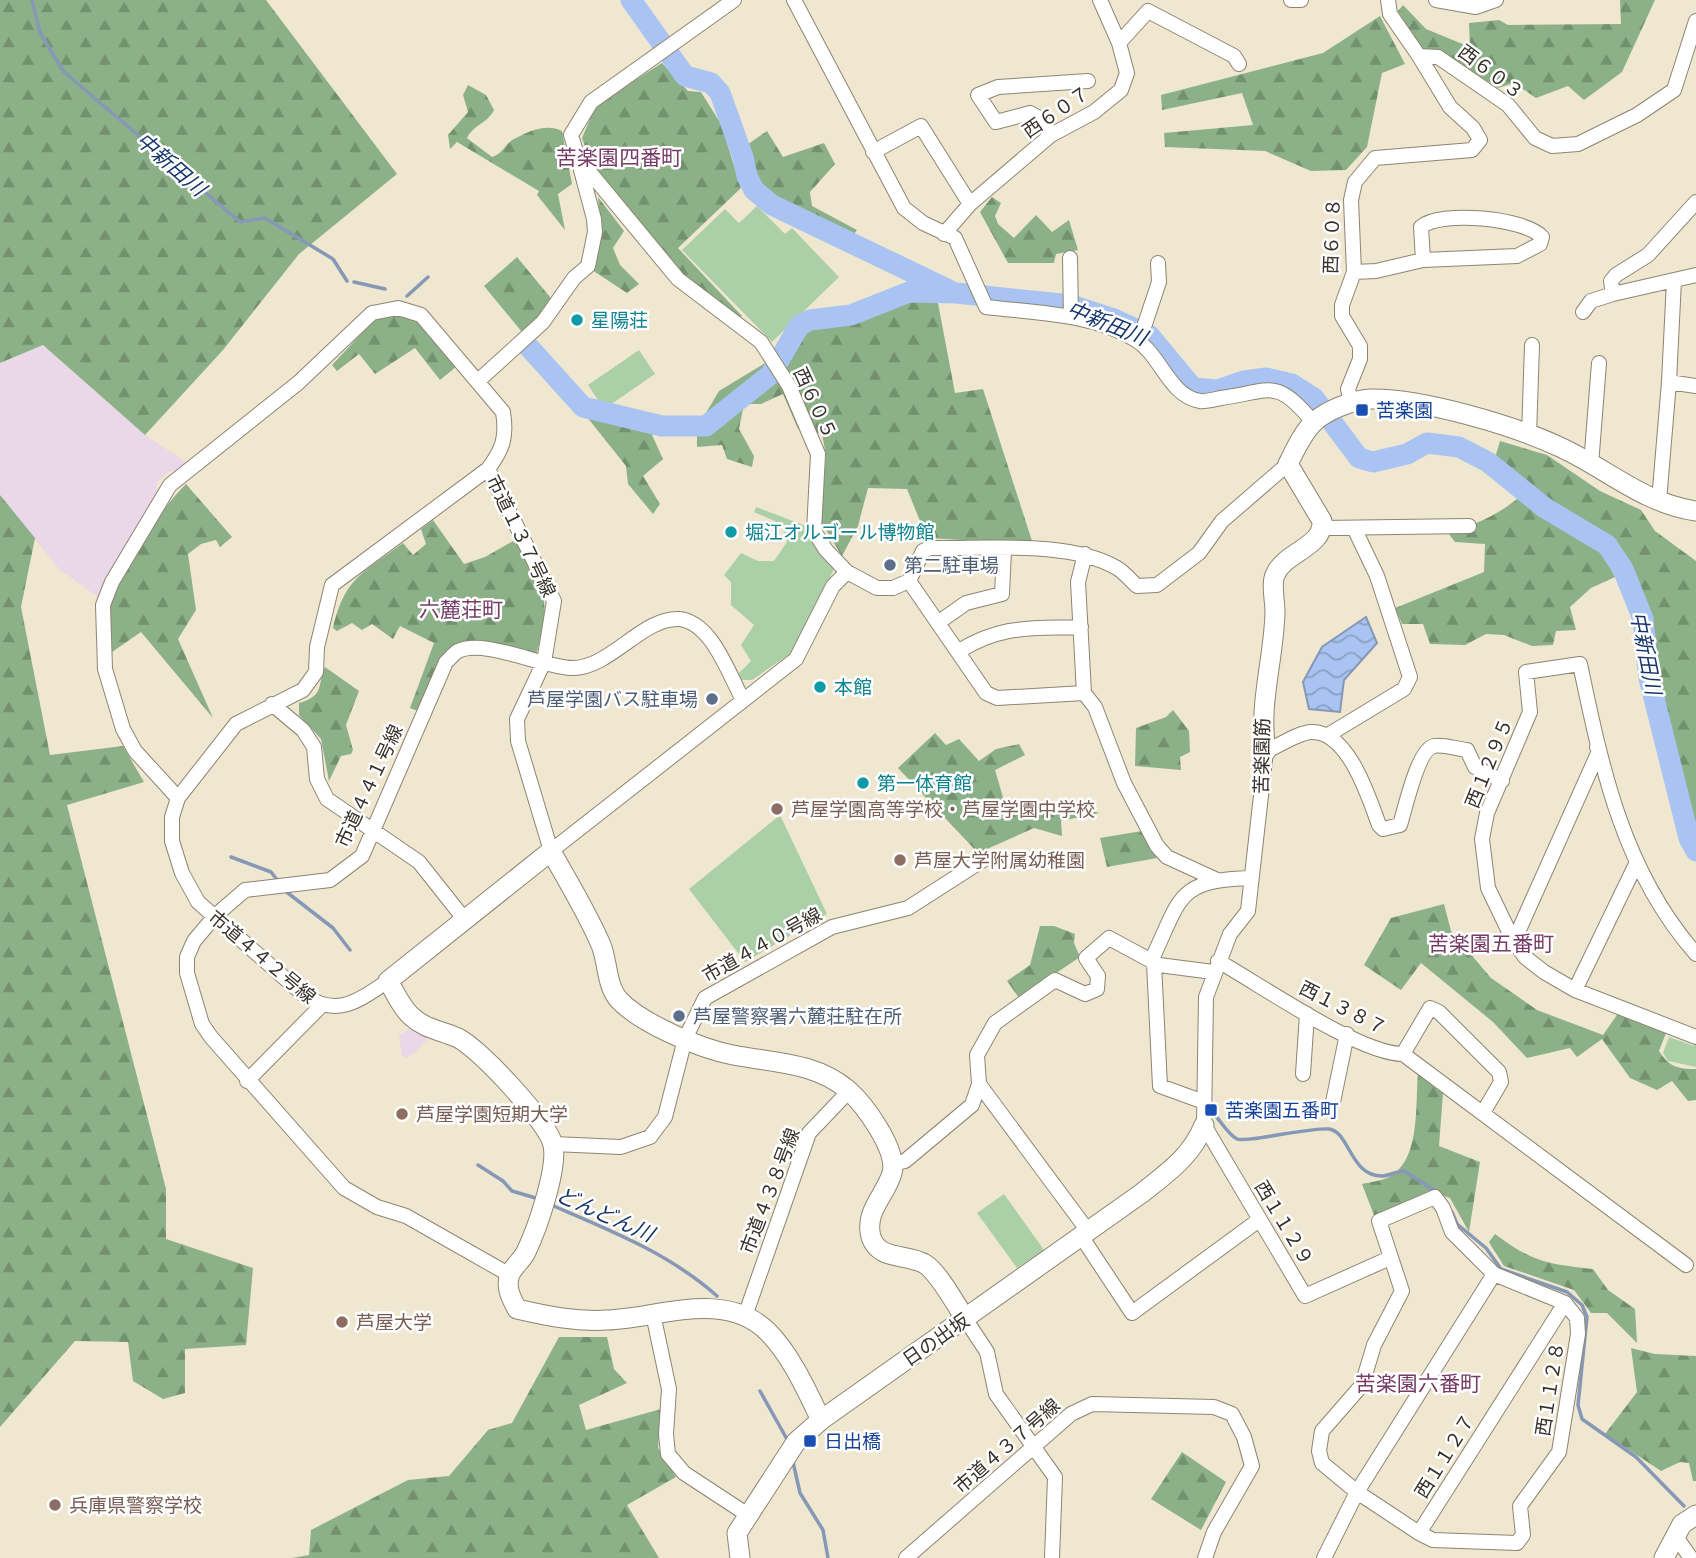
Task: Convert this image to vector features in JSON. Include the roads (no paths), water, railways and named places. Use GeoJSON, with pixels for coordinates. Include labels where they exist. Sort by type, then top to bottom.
{"type":"FeatureCollection","features":[{"type":"Feature","properties":{"kind":"street"},"geometry":{"type":"LineString","coordinates":[[478,382],[543,322],[574,278],[588,266],[595,232],[594,219],[571,135],[591,102],[734,0]]}},
{"type":"Feature","properties":{"kind":"street"},"geometry":{"type":"LineString","coordinates":[[794,0],[904,208],[944,234],[955,238],[986,307],[1071,310],[1123,332],[1141,335],[1180,393],[1200,401],[1259,389],[1274,389],[1322,417]]}},
{"type":"Feature","properties":{"kind":"street","name":"西６０７"},"geometry":{"type":"LineString","coordinates":[[944,234],[970,204],[1051,135],[1094,112],[1121,90],[1127,73],[1119,43],[1100,0]]}},
{"type":"Feature","properties":{"kind":"street"},"geometry":{"type":"LineString","coordinates":[[1291,0],[1301,0]]}},
{"type":"Feature","properties":{"kind":"street"},"geometry":{"type":"LineString","coordinates":[[1388,0],[1390,13],[1419,56]]}},
{"type":"Feature","properties":{"kind":"street"},"geometry":{"type":"LineString","coordinates":[[1436,0],[1476,7],[1496,0]]}},
{"type":"Feature","properties":{"kind":"street"},"geometry":{"type":"LineString","coordinates":[[1119,43],[1149,11],[1234,56],[1239,64]]}},
{"type":"Feature","properties":{"kind":"street","name":"西６０３"},"geometry":{"type":"LineString","coordinates":[[1419,56],[1438,57],[1508,104],[1535,138],[1552,146],[1578,145],[1637,115],[1674,90],[1696,21]]}},
{"type":"Feature","properties":{"kind":"street","name":"西６０８"},"geometry":{"type":"LineString","coordinates":[[1351,402],[1348,389],[1360,359],[1360,346],[1342,316],[1342,305],[1354,272],[1351,200],[1354,182],[1375,158],[1472,150],[1480,140],[1473,128],[1450,107],[1419,56]]}},
{"type":"Feature","properties":{"kind":"street"},"geometry":{"type":"LineString","coordinates":[[1051,135],[1041,119],[1030,113],[996,121],[978,95],[998,87],[1088,81]]}},
{"type":"Feature","properties":{"kind":"street"},"geometry":{"type":"LineString","coordinates":[[873,152],[921,126],[970,204]]}},
{"type":"Feature","properties":{"kind":"street","name":"西６０５"},"geometry":{"type":"LineString","coordinates":[[578,158],[678,279],[761,342],[777,367],[818,454],[818,501],[814,531],[826,550],[847,572],[877,589],[893,589],[909,582]]}},
{"type":"Feature","properties":{"kind":"street"},"geometry":{"type":"LineString","coordinates":[[1613,294],[1611,281],[1616,275],[1648,255],[1696,202]]}},
{"type":"Feature","properties":{"kind":"street"},"geometry":{"type":"LineString","coordinates":[[1354,272],[1376,271],[1423,260],[1517,256],[1540,244],[1542,237],[1535,229],[1483,218],[1428,221],[1421,227],[1423,260]]}},
{"type":"Feature","properties":{"kind":"street"},"geometry":{"type":"LineString","coordinates":[[1070,258],[1071,310]]}},
{"type":"Feature","properties":{"kind":"street"},"geometry":{"type":"LineString","coordinates":[[1141,335],[1159,282],[1158,263]]}},
{"type":"Feature","properties":{"kind":"street"},"geometry":{"type":"LineString","coordinates":[[1583,312],[1591,301],[1696,275]]}},
{"type":"Feature","properties":{"kind":"street"},"geometry":{"type":"LineString","coordinates":[[1659,501],[1674,280]]}},
{"type":"Feature","properties":{"kind":"street","name":"市道１３７号線"},"geometry":{"type":"LineString","coordinates":[[178,798],[135,751],[123,729],[105,669],[101,632],[103,605],[112,582],[170,485],[298,383],[372,313],[386,308],[421,315],[503,412],[506,431],[502,451],[488,469],[554,601],[544,662],[517,719],[518,741],[551,851],[602,946],[617,998],[632,1011],[685,1039],[730,1055],[803,1066],[828,1076],[849,1091],[878,1127],[892,1164]]}},
{"type":"Feature","properties":{"kind":"street"},"geometry":{"type":"LineString","coordinates":[[1529,435],[1532,345]]}},
{"type":"Feature","properties":{"kind":"street"},"geometry":{"type":"LineString","coordinates":[[1591,465],[1599,363]]}},
{"type":"Feature","properties":{"kind":"street"},"geometry":{"type":"LineString","coordinates":[[1669,382],[1696,386]]}},
{"type":"Feature","properties":{"kind":"street"},"geometry":{"type":"LineString","coordinates":[[1084,693],[997,698],[986,693],[909,582],[923,551],[930,548],[1041,549],[1085,554],[1118,569],[1137,586],[1157,585],[1199,552],[1222,521],[1288,464],[1322,417],[1351,402],[1370,399],[1419,405],[1529,435],[1563,448],[1659,501],[1696,511]]}},
{"type":"Feature","properties":{"kind":"street"},"geometry":{"type":"LineString","coordinates":[[1288,464],[1322,521],[1323,528],[1355,530],[1469,526]]}},
{"type":"Feature","properties":{"kind":"street","name":"市道４４２号線"},"geometry":{"type":"LineString","coordinates":[[488,469],[332,585],[317,647],[316,672],[303,691],[236,724],[178,798],[172,817],[172,841],[182,873],[198,902],[321,1006],[340,1006],[359,1000],[388,981],[796,659],[833,586],[847,572]]}},
{"type":"Feature","properties":{"kind":"street","name":"苦楽園筋"},"geometry":{"type":"LineString","coordinates":[[1204,1125],[1206,997],[1230,934],[1248,911],[1266,751],[1261,723],[1275,631],[1274,577],[1282,563],[1319,536],[1323,528]]}},
{"type":"Feature","properties":{"kind":"street"},"geometry":{"type":"LineString","coordinates":[[1328,735],[1404,689],[1410,677],[1382,588],[1355,530]]}},
{"type":"Feature","properties":{"kind":"street"},"geometry":{"type":"LineString","coordinates":[[939,622],[966,603],[1002,594],[1004,550]]}},
{"type":"Feature","properties":{"kind":"street"},"geometry":{"type":"LineString","coordinates":[[1085,554],[1078,582],[1084,693],[1095,707],[1124,783],[1157,846],[1167,857],[1216,879]]}},
{"type":"Feature","properties":{"kind":"street","name":"市道４４１号線"},"geometry":{"type":"LineString","coordinates":[[510,1275],[405,1216],[377,1207],[344,1188],[247,1081],[202,1024],[187,972],[187,957],[194,941],[215,916],[245,890],[330,880],[362,856],[446,662],[458,650],[478,649],[573,668],[590,665],[658,624],[679,619],[696,626],[707,636],[743,700]]}},
{"type":"Feature","properties":{"kind":"street"},"geometry":{"type":"LineString","coordinates":[[959,651],[984,636],[1004,630],[1081,627]]}},
{"type":"Feature","properties":{"kind":"street","name":"西１２９５"},"geometry":{"type":"LineString","coordinates":[[1696,954],[1661,912],[1636,864],[1597,745],[1580,664],[1526,672],[1530,712],[1487,813],[1482,839],[1488,887],[1514,941],[1525,957],[1575,990],[1696,1037]]}},
{"type":"Feature","properties":{"kind":"street"},"geometry":{"type":"LineString","coordinates":[[272,704],[303,730],[314,747],[317,779],[327,799],[419,862],[465,920]]}},
{"type":"Feature","properties":{"kind":"street"},"geometry":{"type":"LineString","coordinates":[[1266,751],[1310,732],[1328,735],[1343,750],[1361,778],[1383,829],[1400,825],[1421,759],[1427,749],[1436,745],[1467,750],[1475,767],[1502,781]]}},
{"type":"Feature","properties":{"kind":"street"},"geometry":{"type":"LineString","coordinates":[[1514,941],[1599,751],[1597,745]]}},
{"type":"Feature","properties":{"kind":"street","name":"市道４４０号線"},"geometry":{"type":"LineString","coordinates":[[553,1144],[621,1147],[650,1137],[665,1117],[685,1039],[705,998],[832,927],[908,908],[986,858]]}},
{"type":"Feature","properties":{"kind":"street"},"geometry":{"type":"LineString","coordinates":[[1575,990],[1636,864]]}},
{"type":"Feature","properties":{"kind":"street"},"geometry":{"type":"LineString","coordinates":[[1204,1101],[1160,1086],[1153,962],[1184,894],[1216,879],[1251,878]]}},
{"type":"Feature","properties":{"kind":"street"},"geometry":{"type":"LineString","coordinates":[[1052,1558],[1055,1477],[996,1394],[987,1352],[930,1269],[916,1260],[884,1253],[872,1238],[870,1219],[892,1173],[892,1164],[905,1161],[972,1105],[979,1084],[977,1055],[984,1038],[995,1023],[1055,980],[1085,994],[1097,989],[1098,976],[1086,958],[1109,938],[1153,962],[1216,967]]}},
{"type":"Feature","properties":{"kind":"street","name":"西１３８７"},"geometry":{"type":"LineString","coordinates":[[1216,967],[1347,1034],[1391,1054],[1403,1054],[1484,1111],[1686,1265]]}},
{"type":"Feature","properties":{"kind":"street"},"geometry":{"type":"LineString","coordinates":[[388,981],[408,1014],[425,1028],[458,1038],[478,1051],[532,1111],[553,1144],[544,1202],[525,1254],[510,1275],[508,1293],[517,1309],[571,1320],[609,1321],[653,1314],[718,1309],[745,1316],[768,1332],[804,1385],[821,1420]]}},
{"type":"Feature","properties":{"kind":"street"},"geometry":{"type":"LineString","coordinates":[[247,1081],[321,1006]]}},
{"type":"Feature","properties":{"kind":"street"},"geometry":{"type":"LineString","coordinates":[[1403,1054],[1430,1008],[1438,1013],[1499,1072],[1501,1082],[1484,1111]]}},
{"type":"Feature","properties":{"kind":"street"},"geometry":{"type":"LineString","coordinates":[[1303,1074],[1307,1014]]}},
{"type":"Feature","properties":{"kind":"street"},"geometry":{"type":"LineString","coordinates":[[1333,1102],[1347,1034]]}},
{"type":"Feature","properties":{"kind":"street"},"geometry":{"type":"LineString","coordinates":[[979,1084],[1084,1234],[1132,1312],[1259,1220]]}},
{"type":"Feature","properties":{"kind":"street","name":"市道４３８号線"},"geometry":{"type":"LineString","coordinates":[[745,1316],[809,1133],[849,1091]]}},
{"type":"Feature","properties":{"kind":"street","name":"日の出坂"},"geometry":{"type":"LineString","coordinates":[[740,1558],[737,1533],[792,1449],[821,1420],[966,1320],[1184,1159],[1196,1144],[1204,1125]]}},
{"type":"Feature","properties":{"kind":"street","name":"西１１２９"},"geometry":{"type":"LineString","coordinates":[[1204,1125],[1305,1296],[1390,1258]]}},
{"type":"Feature","properties":{"kind":"street"},"geometry":{"type":"LineString","coordinates":[[1419,1532],[1357,1492],[1322,1463],[1319,1451],[1322,1432],[1362,1385],[1374,1345],[1402,1291],[1379,1221],[1435,1197],[1443,1208],[1452,1233],[1494,1274],[1565,1303]]}},
{"type":"Feature","properties":{"kind":"street"},"geometry":{"type":"LineString","coordinates":[[1324,1558],[1357,1492],[1494,1274]]}},
{"type":"Feature","properties":{"kind":"street","name":"西１１２８"},"geometry":{"type":"LineString","coordinates":[[1419,1532],[1433,1540],[1517,1544],[1523,1535],[1520,1506],[1559,1452],[1578,1334],[1577,1318],[1565,1303]]}},
{"type":"Feature","properties":{"kind":"street","name":"西１１２７"},"geometry":{"type":"LineString","coordinates":[[1419,1532],[1565,1303]]}},
{"type":"Feature","properties":{"kind":"street"},"geometry":{"type":"LineString","coordinates":[[653,1314],[670,1389],[666,1434],[668,1454],[684,1473],[748,1515]]}},
{"type":"Feature","properties":{"kind":"street","name":"市道４３７号線"},"geometry":{"type":"LineString","coordinates":[[906,1558],[1071,1414],[1092,1404],[1214,1407],[1232,1414],[1244,1437],[1252,1466],[1214,1532],[1205,1558]]}},
{"type":"Feature","properties":{"kind":"street"},"geometry":{"type":"LineString","coordinates":[[1664,1558],[1682,1524],[1696,1515]]}},
{"type":"Feature","properties":{"kind":"street"},"geometry":{"type":"LineString","coordinates":[[1676,1537],[1690,1558]]}},
{"type":"Feature","properties":{"kind":"water"},"geometry":{"type":"Polygon","coordinates":[[[1366,617],[1377,643],[1344,680],[1340,712],[1309,709],[1303,682],[1322,647],[1366,617]]]}},
{"type":"Feature","properties":{"kind":"waterway","name":"中新田川"},"geometry":{"type":"LineString","coordinates":[[32,0],[40,33],[64,72],[240,222],[265,218],[333,259],[347,281]]}},
{"type":"Feature","properties":{"kind":"waterway"},"geometry":{"type":"LineString","coordinates":[[631,0],[685,76],[711,83],[720,93],[754,190],[772,205],[949,290]]}},
{"type":"Feature","properties":{"kind":"waterway","name":"中新田川"},"geometry":{"type":"LineString","coordinates":[[407,296],[428,277]]}},
{"type":"Feature","properties":{"kind":"waterway","name":"中新田川"},"geometry":{"type":"LineString","coordinates":[[354,282],[385,289]]}},
{"type":"Feature","properties":{"kind":"waterway","name":"中新田川"},"geometry":{"type":"LineString","coordinates":[[527,345],[583,407],[662,426],[706,426],[771,374],[799,326],[810,320],[851,315],[909,292],[956,293],[1071,305],[1114,319],[1149,335],[1193,388],[1218,390],[1244,381],[1266,378],[1292,384],[1314,398],[1359,458],[1373,462],[1407,454],[1427,443],[1459,447],[1488,462],[1545,508],[1607,545],[1623,569],[1643,619],[1649,678],[1689,838],[1696,851]]}},
{"type":"Feature","properties":{"kind":"waterway","name":"どんどん川"},"geometry":{"type":"LineString","coordinates":[[231,857],[271,872],[278,881]]}},
{"type":"Feature","properties":{"kind":"waterway","name":"どんどん川"},"geometry":{"type":"LineString","coordinates":[[284,890],[333,928],[350,950]]}},
{"type":"Feature","properties":{"kind":"waterway"},"geometry":{"type":"LineString","coordinates":[[1215,1115],[1228,1131],[1242,1140],[1329,1129],[1342,1138],[1364,1170],[1383,1176],[1404,1171],[1440,1194]]}},
{"type":"Feature","properties":{"kind":"waterway","name":"どんどん川"},"geometry":{"type":"LineString","coordinates":[[478,1165],[503,1181],[512,1191],[539,1199]]}},
{"type":"Feature","properties":{"kind":"waterway","name":"どんどん川"},"geometry":{"type":"LineString","coordinates":[[549,1204],[658,1255],[679,1267],[717,1296]]}},
{"type":"Feature","properties":{"kind":"waterway"},"geometry":{"type":"LineString","coordinates":[[1452,1212],[1457,1224],[1486,1248],[1501,1269],[1567,1292],[1582,1305],[1587,1317],[1578,1405],[1582,1419],[1636,1457],[1684,1506]]}},
{"type":"Feature","properties":{"kind":"waterway","name":"どんどん川"},"geometry":{"type":"LineString","coordinates":[[760,1391],[788,1441]]}},
{"type":"Feature","properties":{"kind":"waterway","name":"どんどん川"},"geometry":{"type":"LineString","coordinates":[[793,1462],[800,1493],[823,1530],[828,1558]]}},
{"type":"Feature","properties":{"kind":"place","name":"星陽荘"},"geometry":{"type":"Point","coordinates":[577,320]}},
{"type":"Feature","properties":{"kind":"place","name":"苦楽園"},"geometry":{"type":"Point","coordinates":[1362,410]}},
{"type":"Feature","properties":{"kind":"place","name":"堀江オルゴール博物館"},"geometry":{"type":"Point","coordinates":[731,532]}},
{"type":"Feature","properties":{"kind":"place","name":"第二駐車場"},"geometry":{"type":"Point","coordinates":[890,565]}},
{"type":"Feature","properties":{"kind":"place","name":"本館"},"geometry":{"type":"Point","coordinates":[820,687]}},
{"type":"Feature","properties":{"kind":"place","name":"芦屋学園バス駐車場"},"geometry":{"type":"Point","coordinates":[712,699]}},
{"type":"Feature","properties":{"kind":"place","name":"第一体育館"},"geometry":{"type":"Point","coordinates":[863,783]}},
{"type":"Feature","properties":{"kind":"place","name":"芦屋学園高等学校・芦屋学園中学校"},"geometry":{"type":"Point","coordinates":[777,809]}},
{"type":"Feature","properties":{"kind":"place","name":"芦屋大学附属幼稚園"},"geometry":{"type":"Point","coordinates":[900,860]}},
{"type":"Feature","properties":{"kind":"place","name":"芦屋警察署六麓荘駐在所"},"geometry":{"type":"Point","coordinates":[679,1016]}},
{"type":"Feature","properties":{"kind":"place","name":"苦楽園五番町"},"geometry":{"type":"Point","coordinates":[1211,1110]}},
{"type":"Feature","properties":{"kind":"place","name":"芦屋学園短期大学"},"geometry":{"type":"Point","coordinates":[402,1114]}},
{"type":"Feature","properties":{"kind":"place","name":"芦屋大学"},"geometry":{"type":"Point","coordinates":[342,1322]}},
{"type":"Feature","properties":{"kind":"place","name":"日出橋"},"geometry":{"type":"Point","coordinates":[810,1441]}},
{"type":"Feature","properties":{"kind":"place","name":"兵庫県警察学校"},"geometry":{"type":"Point","coordinates":[55,1505]}},
{"type":"Feature","properties":{"kind":"district","name":"苦楽園四番町"},"geometry":{"type":"Point","coordinates":[619,157]}},
{"type":"Feature","properties":{"kind":"district","name":"六麓荘町"},"geometry":{"type":"Point","coordinates":[461,609]}},
{"type":"Feature","properties":{"kind":"district","name":"苦楽園五番町"},"geometry":{"type":"Point","coordinates":[1491,943]}},
{"type":"Feature","properties":{"kind":"district","name":"苦楽園六番町"},"geometry":{"type":"Point","coordinates":[1418,1383]}}]}
